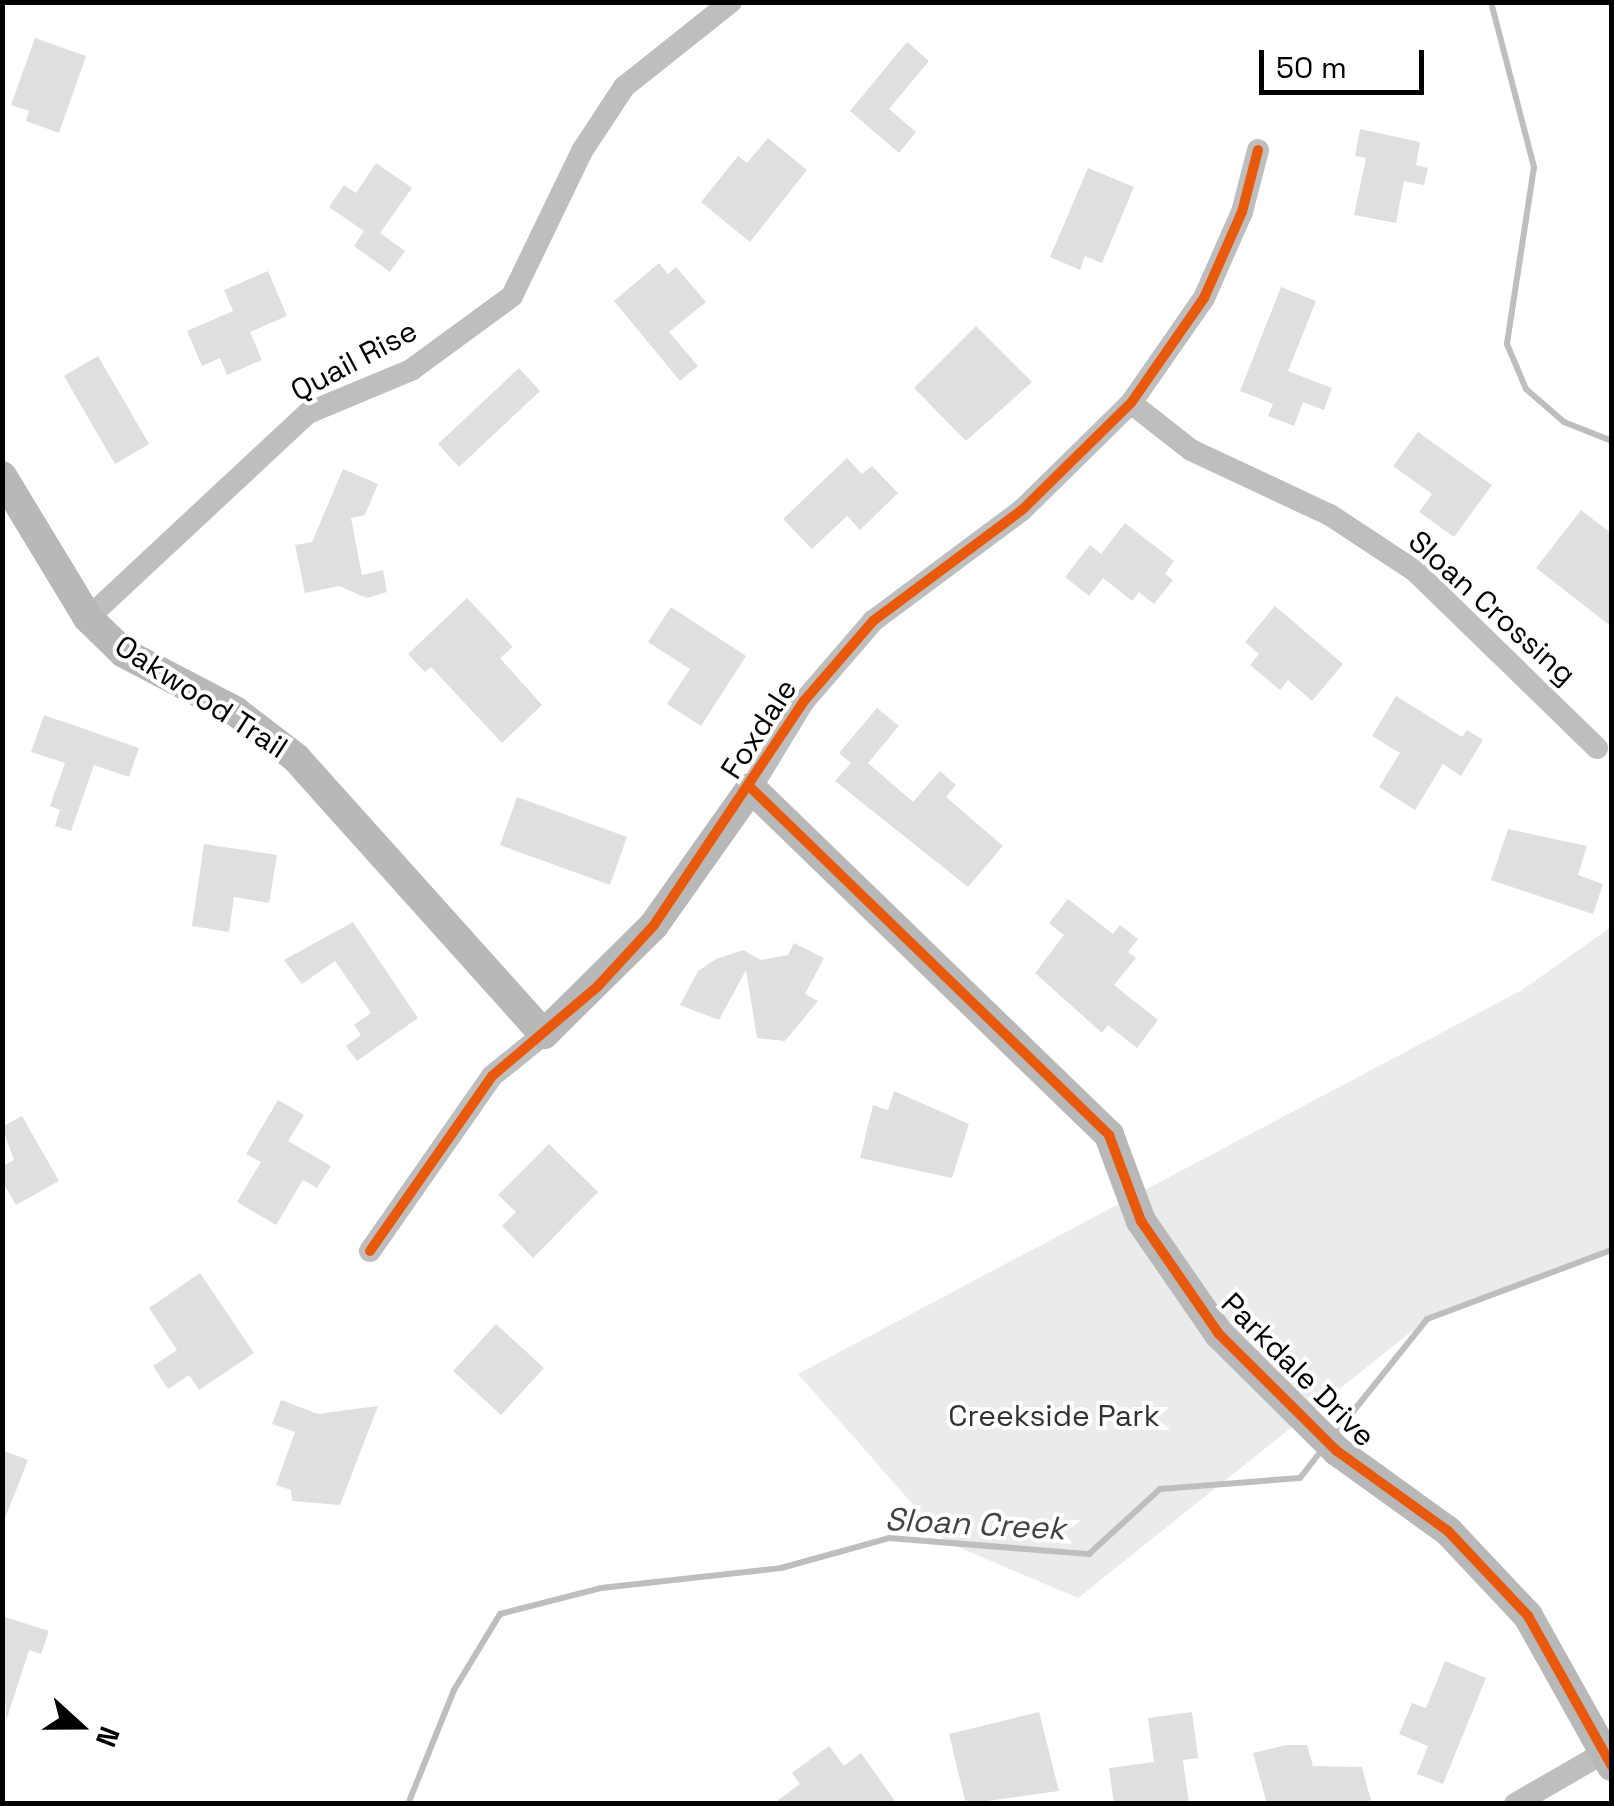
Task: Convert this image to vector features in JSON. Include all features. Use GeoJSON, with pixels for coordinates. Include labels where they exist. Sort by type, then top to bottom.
{"type":"FeatureCollection","features":[{"type":"Feature","properties":{"kind":"street","name":"Quail Rise"},"geometry":{"type":"LineString","coordinates":[[88,618],[308,413],[411,370],[512,296],[582,151],[624,88],[731,2]]}},
{"type":"Feature","properties":{"kind":"street","name":"Foxdale"},"geometry":{"type":"LineString","coordinates":[[370,1251],[492,1076],[544,1034],[654,925],[751,788],[804,701],[873,621],[1022,510],[1131,404],[1204,298],[1242,212],[1258,150]]}},
{"type":"Feature","properties":{"kind":"street","name":"Sloan Crossing"},"geometry":{"type":"LineString","coordinates":[[1131,404],[1191,450],[1330,515],[1416,571],[1597,748]]}},
{"type":"Feature","properties":{"kind":"street","name":"Oakwood Trail"},"geometry":{"type":"LineString","coordinates":[[2,476],[88,618],[124,653],[235,711],[296,758],[544,1034]]}},
{"type":"Feature","properties":{"kind":"street","name":"Parkdale Drive"},"geometry":{"type":"LineString","coordinates":[[751,788],[1109,1135],[1161,1256],[1260,1375],[1336,1451],[1448,1531],[1528,1616],[1609,1755]]}},
{"type":"Feature","properties":{"kind":"street"},"geometry":{"type":"LineString","coordinates":[[1515,1804],[1609,1755]]}},
{"type":"Feature","properties":{"kind":"green space","name":"Creekside Park"},"geometry":{"type":"Polygon","coordinates":[[[1611,927],[1611,1250],[1427,1319],[1078,1598],[946,1542],[798,1374],[1522,990],[1611,927]]]}},
{"type":"Feature","properties":{"kind":"building"},"geometry":{"type":"Polygon","coordinates":[[[35,38],[86,56],[59,133],[26,121],[29,111],[11,105],[35,38]]]}},
{"type":"Feature","properties":{"kind":"building"},"geometry":{"type":"Polygon","coordinates":[[[907,42],[929,61],[889,109],[916,132],[899,153],[850,111],[907,42]]]}},
{"type":"Feature","properties":{"kind":"building"},"geometry":{"type":"Polygon","coordinates":[[[1360,129],[1420,142],[1416,165],[1428,168],[1424,185],[1404,181],[1396,223],[1354,215],[1366,158],[1355,156],[1360,129]]]}},
{"type":"Feature","properties":{"kind":"building"},"geometry":{"type":"Polygon","coordinates":[[[768,138],[807,170],[750,242],[701,202],[738,156],[747,163],[768,138]]]}},
{"type":"Feature","properties":{"kind":"building"},"geometry":{"type":"Polygon","coordinates":[[[376,163],[412,188],[380,233],[405,251],[390,272],[354,246],[364,231],[329,207],[344,185],[356,193],[376,163]]]}},
{"type":"Feature","properties":{"kind":"building"},"geometry":{"type":"Polygon","coordinates":[[[1088,168],[1134,187],[1102,263],[1085,256],[1080,270],[1050,257],[1088,168]]]}},
{"type":"Feature","properties":{"kind":"building"},"geometry":{"type":"Polygon","coordinates":[[[659,263],[668,274],[676,267],[706,302],[669,332],[698,366],[680,381],[614,301],[659,263]]]}},
{"type":"Feature","properties":{"kind":"building"},"geometry":{"type":"Polygon","coordinates":[[[268,271],[287,316],[250,332],[262,360],[227,375],[220,358],[202,366],[187,331],[233,311],[224,290],[268,271]]]}},
{"type":"Feature","properties":{"kind":"building"},"geometry":{"type":"Polygon","coordinates":[[[1281,287],[1316,301],[1288,371],[1332,388],[1324,410],[1303,402],[1294,426],[1268,416],[1273,404],[1240,391],[1281,287]]]}},
{"type":"Feature","properties":{"kind":"building"},"geometry":{"type":"Polygon","coordinates":[[[976,326],[1032,382],[966,441],[914,388],[976,326]]]}},
{"type":"Feature","properties":{"kind":"building"},"geometry":{"type":"Polygon","coordinates":[[[98,356],[149,444],[115,464],[64,376],[98,356]]]}},
{"type":"Feature","properties":{"kind":"building"},"geometry":{"type":"Polygon","coordinates":[[[519,368],[540,391],[459,467],[438,444],[519,368]]]}},
{"type":"Feature","properties":{"kind":"building"},"geometry":{"type":"Polygon","coordinates":[[[1418,432],[1492,485],[1454,537],[1419,512],[1432,494],[1393,466],[1418,432]]]}},
{"type":"Feature","properties":{"kind":"building"},"geometry":{"type":"Polygon","coordinates":[[[847,458],[862,474],[872,466],[898,493],[860,530],[847,516],[812,549],[783,519],[847,458]]]}},
{"type":"Feature","properties":{"kind":"building"},"geometry":{"type":"Polygon","coordinates":[[[343,469],[378,484],[365,515],[351,518],[362,575],[383,570],[387,592],[367,598],[339,586],[305,593],[295,545],[312,542],[343,469]]]}},
{"type":"Feature","properties":{"kind":"building"},"geometry":{"type":"Polygon","coordinates":[[[1581,510],[1612,534],[1612,627],[1536,568],[1581,510]]]}},
{"type":"Feature","properties":{"kind":"building"},"geometry":{"type":"Polygon","coordinates":[[[1125,523],[1174,561],[1165,574],[1173,580],[1154,604],[1139,592],[1132,601],[1103,578],[1089,596],[1065,577],[1090,545],[1101,554],[1125,523]]]}},
{"type":"Feature","properties":{"kind":"building"},"geometry":{"type":"Polygon","coordinates":[[[467,598],[513,647],[500,658],[542,705],[502,743],[431,667],[425,672],[408,654],[467,598]]]}},
{"type":"Feature","properties":{"kind":"building"},"geometry":{"type":"Polygon","coordinates":[[[1275,606],[1343,664],[1312,701],[1288,680],[1280,690],[1250,665],[1259,654],[1245,642],[1275,606]]]}},
{"type":"Feature","properties":{"kind":"building"},"geometry":{"type":"Polygon","coordinates":[[[671,607],[746,656],[701,726],[667,704],[690,669],[648,642],[671,607]]]}},
{"type":"Feature","properties":{"kind":"building"},"geometry":{"type":"Polygon","coordinates":[[[1396,696],[1462,737],[1467,730],[1483,740],[1461,776],[1443,764],[1415,810],[1379,787],[1400,753],[1372,736],[1396,696]]]}},
{"type":"Feature","properties":{"kind":"building"},"geometry":{"type":"Polygon","coordinates":[[[877,708],[899,726],[868,763],[913,802],[940,771],[956,785],[946,797],[1003,846],[968,887],[835,781],[851,763],[839,753],[877,708]]]}},
{"type":"Feature","properties":{"kind":"building"},"geometry":{"type":"Polygon","coordinates":[[[44,715],[139,748],[129,777],[94,765],[71,831],[55,826],[60,810],[50,806],[65,763],[31,752],[44,715]]]}},
{"type":"Feature","properties":{"kind":"building"},"geometry":{"type":"Polygon","coordinates":[[[517,797],[627,837],[610,885],[500,845],[517,797]]]}},
{"type":"Feature","properties":{"kind":"building"},"geometry":{"type":"Polygon","coordinates":[[[1508,829],[1587,846],[1578,875],[1603,884],[1593,914],[1491,880],[1508,829]]]}},
{"type":"Feature","properties":{"kind":"building"},"geometry":{"type":"Polygon","coordinates":[[[204,844],[277,855],[269,903],[234,897],[229,932],[192,926],[204,844]]]}},
{"type":"Feature","properties":{"kind":"building"},"geometry":{"type":"Polygon","coordinates":[[[1068,899],[1113,934],[1120,925],[1138,939],[1128,952],[1136,958],[1114,985],[1158,1020],[1137,1048],[1108,1025],[1102,1033],[1035,973],[1064,935],[1049,923],[1068,899]]]}},
{"type":"Feature","properties":{"kind":"building"},"geometry":{"type":"Polygon","coordinates":[[[353,922],[418,1018],[357,1061],[346,1046],[361,1035],[354,1025],[371,1013],[335,961],[302,984],[284,960],[353,922]]]}},
{"type":"Feature","properties":{"kind":"building"},"geometry":{"type":"Polygon","coordinates":[[[794,943],[824,958],[805,994],[818,1001],[785,1041],[757,1038],[746,970],[719,1020],[680,1005],[698,971],[716,959],[743,950],[761,960],[788,955],[794,943]]]}},
{"type":"Feature","properties":{"kind":"building"},"geometry":{"type":"Polygon","coordinates":[[[894,1091],[969,1124],[952,1178],[860,1158],[873,1105],[888,1110],[894,1091]]]}},
{"type":"Feature","properties":{"kind":"building"},"geometry":{"type":"Polygon","coordinates":[[[278,1100],[304,1115],[288,1141],[331,1166],[317,1188],[303,1180],[276,1225],[237,1202],[261,1162],[246,1154],[278,1100]]]}},
{"type":"Feature","properties":{"kind":"building"},"geometry":{"type":"Polygon","coordinates":[[[22,1116],[59,1181],[16,1205],[2,1181],[2,1166],[14,1160],[2,1127],[22,1116]]]}},
{"type":"Feature","properties":{"kind":"building"},"geometry":{"type":"Polygon","coordinates":[[[549,1144],[598,1192],[533,1258],[502,1226],[516,1212],[498,1195],[549,1144]]]}},
{"type":"Feature","properties":{"kind":"building"},"geometry":{"type":"Polygon","coordinates":[[[200,1273],[254,1353],[199,1390],[189,1375],[168,1389],[153,1366],[177,1350],[149,1308],[200,1273]]]}},
{"type":"Feature","properties":{"kind":"building"},"geometry":{"type":"Polygon","coordinates":[[[496,1324],[544,1368],[501,1415],[453,1371],[496,1324]]]}},
{"type":"Feature","properties":{"kind":"building"},"geometry":{"type":"Polygon","coordinates":[[[281,1400],[318,1414],[378,1406],[340,1505],[292,1501],[291,1490],[276,1485],[295,1432],[272,1424],[281,1400]]]}},
{"type":"Feature","properties":{"kind":"building"},"geometry":{"type":"Polygon","coordinates":[[[2,1450],[28,1460],[4,1521],[2,1521],[2,1450]]]}},
{"type":"Feature","properties":{"kind":"building"},"geometry":{"type":"Polygon","coordinates":[[[2,1616],[49,1631],[41,1654],[29,1650],[6,1721],[2,1616]]]}},
{"type":"Feature","properties":{"kind":"building"},"geometry":{"type":"Polygon","coordinates":[[[1445,1661],[1486,1678],[1443,1784],[1417,1774],[1428,1746],[1399,1734],[1412,1703],[1426,1708],[1445,1661]]]}},
{"type":"Feature","properties":{"kind":"building"},"geometry":{"type":"Polygon","coordinates":[[[1039,1712],[1059,1791],[966,1804],[949,1734],[1039,1712]]]}},
{"type":"Feature","properties":{"kind":"building"},"geometry":{"type":"Polygon","coordinates":[[[1192,1712],[1198,1758],[1183,1760],[1189,1804],[1114,1804],[1109,1768],[1154,1762],[1148,1718],[1192,1712]]]}},
{"type":"Feature","properties":{"kind":"building"},"geometry":{"type":"Polygon","coordinates":[[[1286,1745],[1307,1745],[1313,1766],[1362,1767],[1372,1804],[1267,1804],[1253,1753],[1286,1745]]]}},
{"type":"Feature","properties":{"kind":"building"},"geometry":{"type":"Polygon","coordinates":[[[829,1746],[844,1766],[861,1753],[897,1804],[773,1804],[800,1784],[792,1773],[829,1746]]]}},
{"type":"Feature","properties":{"kind":"waterway"},"geometry":{"type":"LineString","coordinates":[[1491,2],[1534,167],[1507,344],[1526,389],[1564,422],[1612,441]]}},
{"type":"Feature","properties":{"kind":"waterway","name":"Sloan Creek"},"geometry":{"type":"LineString","coordinates":[[1335,1434],[1427,1319],[1612,1250]]}},
{"type":"Feature","properties":{"kind":"waterway","name":"Sloan Creek"},"geometry":{"type":"LineString","coordinates":[[408,1804],[454,1690],[500,1614],[601,1588],[781,1568],[889,1538],[1089,1554],[1160,1489],[1300,1478],[1324,1447]]}},
{"type":"Feature","properties":{"kind":"cycle path"},"geometry":{"type":"LineString","coordinates":[[370,1251],[492,1076],[598,986],[654,925],[804,701],[873,621],[1022,510],[1131,403],[1204,298],[1242,212],[1258,150]]}},
{"type":"Feature","properties":{"kind":"cycle path"},"geometry":{"type":"LineString","coordinates":[[751,788],[1109,1135],[1141,1221],[1219,1334],[1337,1451],[1448,1531],[1528,1616],[1612,1766]]}}]}
